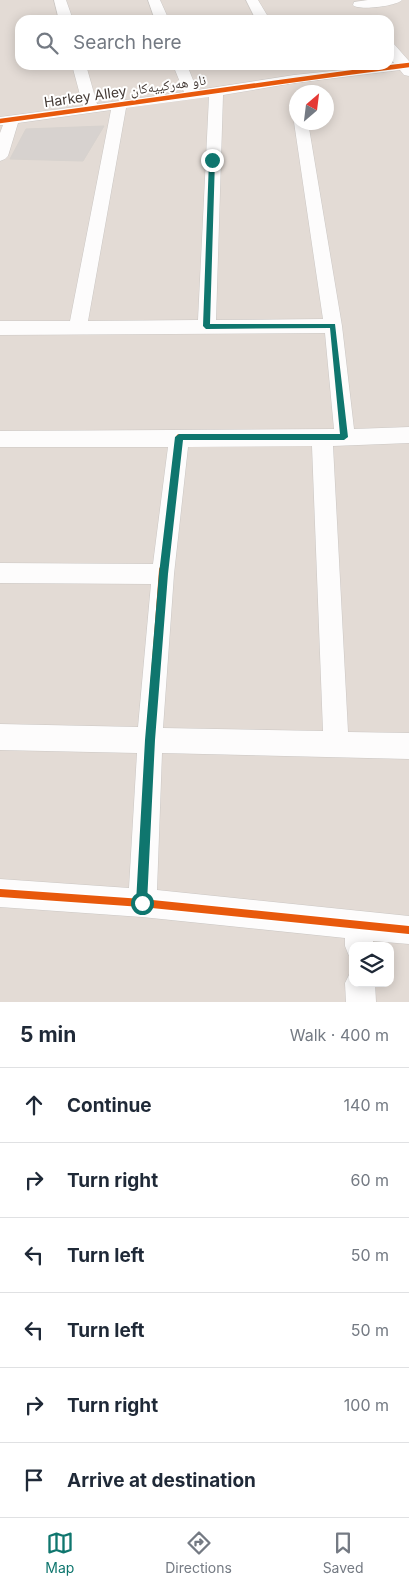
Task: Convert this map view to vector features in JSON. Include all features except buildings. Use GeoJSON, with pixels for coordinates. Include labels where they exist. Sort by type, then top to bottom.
{"type":"FeatureCollection","features":[{"type":"Feature","properties":{"kind":"street"},"geometry":{"type":"LineString","coordinates":[[60,0],[64,15]]}},
{"type":"Feature","properties":{"kind":"street"},"geometry":{"type":"LineString","coordinates":[[154,0],[160,15]]}},
{"type":"Feature","properties":{"kind":"street"},"geometry":{"type":"LineString","coordinates":[[252,0],[260,15]]}},
{"type":"Feature","properties":{"kind":"street"},"geometry":{"type":"LineString","coordinates":[[357,3],[396,0]]}},
{"type":"Feature","properties":{"kind":"street"},"geometry":{"type":"LineString","coordinates":[[357,3],[365,15]]}},
{"type":"Feature","properties":{"kind":"street","name":"Harkey Alley ناو هەركييەكان"},"geometry":{"type":"LineString","coordinates":[[394,54],[407,68]]}},
{"type":"Feature","properties":{"kind":"street","name":"Harkey Alley ناو هەركييەكان"},"geometry":{"type":"LineString","coordinates":[[301,85],[407,68]]}},
{"type":"Feature","properties":{"kind":"street"},"geometry":{"type":"LineString","coordinates":[[80,70],[91,108]]}},
{"type":"Feature","properties":{"kind":"street"},"geometry":{"type":"LineString","coordinates":[[182,70],[192,95]]}},
{"type":"Feature","properties":{"kind":"street"},"geometry":{"type":"LineString","coordinates":[[289,70],[295,85]]}},
{"type":"Feature","properties":{"kind":"street","name":"Harkey Alley ناو هەركييەكان"},"geometry":{"type":"LineString","coordinates":[[6,120],[216,92],[289,86]]}},
{"type":"Feature","properties":{"kind":"street"},"geometry":{"type":"LineString","coordinates":[[206,326],[216,92]]}},
{"type":"Feature","properties":{"kind":"street"},"geometry":{"type":"LineString","coordinates":[[78,328],[120,104]]}},
{"type":"Feature","properties":{"kind":"street"},"geometry":{"type":"LineString","coordinates":[[0,156],[6,120]]}},
{"type":"Feature","properties":{"kind":"street"},"geometry":{"type":"LineString","coordinates":[[302,130],[333,326],[344,437]]}},
{"type":"Feature","properties":{"kind":"street"},"geometry":{"type":"LineString","coordinates":[[0,328],[333,326]]}},
{"type":"Feature","properties":{"kind":"street"},"geometry":{"type":"LineString","coordinates":[[0,439],[322,438],[409,435]]}},
{"type":"Feature","properties":{"kind":"street"},"geometry":{"type":"LineString","coordinates":[[142,903],[150,740],[163,574],[179,437]]}},
{"type":"Feature","properties":{"kind":"street"},"geometry":{"type":"LineString","coordinates":[[322,438],[336,744]]}},
{"type":"Feature","properties":{"kind":"street"},"geometry":{"type":"LineString","coordinates":[[0,572],[163,574]]}},
{"type":"Feature","properties":{"kind":"street"},"geometry":{"type":"LineString","coordinates":[[0,737],[409,746]]}},
{"type":"Feature","properties":{"kind":"street"},"geometry":{"type":"LineString","coordinates":[[0,893],[142,903],[359,936],[409,930]]}},
{"type":"Feature","properties":{"kind":"street"},"geometry":{"type":"LineString","coordinates":[[360,987],[360,1002]]}},
{"type":"Feature","properties":{"kind":"shaded area"},"geometry":{"type":"Polygon","coordinates":[[[0,0],[409,0],[409,1002],[0,1002],[0,0]]]}},
{"type":"Feature","properties":{"kind":"cycle path"},"geometry":{"type":"LineString","coordinates":[[394,67],[409,65]]}},
{"type":"Feature","properties":{"kind":"cycle path"},"geometry":{"type":"LineString","coordinates":[[0,121],[368,70]]}},
{"type":"Feature","properties":{"kind":"cycle path"},"geometry":{"type":"LineString","coordinates":[[142,903],[150,740],[163,574],[179,437]]}},
{"type":"Feature","properties":{"kind":"cycle path"},"geometry":{"type":"LineString","coordinates":[[0,893],[142,903],[409,930]]}},
{"type":"Feature","properties":{"kind":"route"},"geometry":{"type":"LineString","coordinates":[[142,903],[150,740],[163,574],[179,437],[344,437],[333,326],[206,326],[212,160]]}}]}
